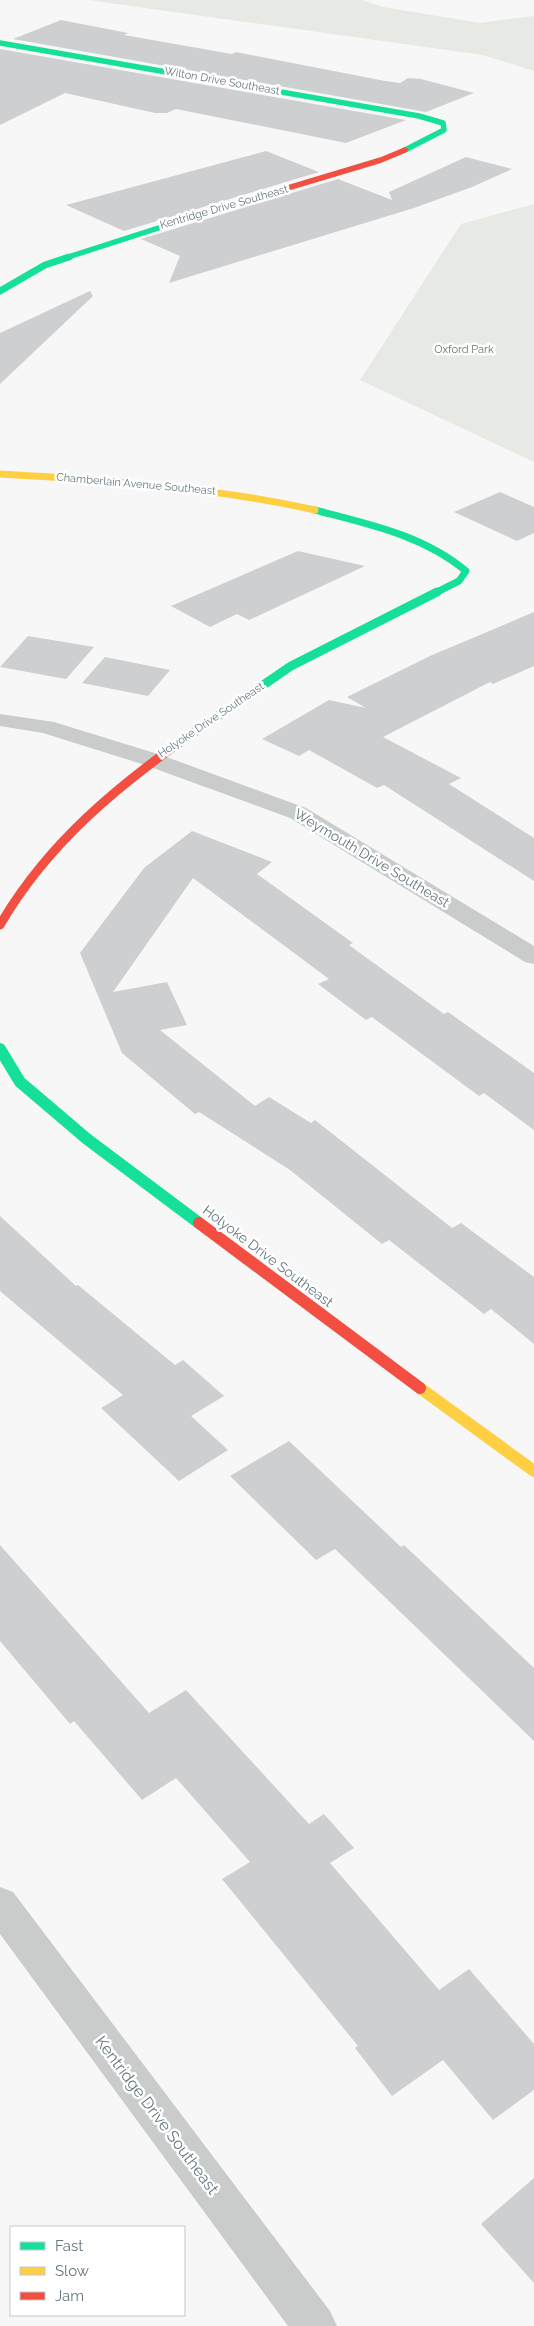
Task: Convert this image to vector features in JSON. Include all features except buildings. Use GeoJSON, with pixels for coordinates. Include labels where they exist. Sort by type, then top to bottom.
{"type":"FeatureCollection","features":[{"type":"Feature","properties":{"kind":"street","name":"Wilton Drive Southeast"},"geometry":{"type":"LineString","coordinates":[[0,43],[419,116],[443,124]]}},
{"type":"Feature","properties":{"kind":"street","name":"Kentridge Drive Southeast"},"geometry":{"type":"LineString","coordinates":[[0,291],[46,265],[156,227],[381,160],[438,134],[444,130],[443,124]]}},
{"type":"Feature","properties":{"kind":"street","name":"Chamberlain Avenue Southeast"},"geometry":{"type":"LineString","coordinates":[[0,474],[183,486],[294,504],[370,524],[433,546],[458,561],[466,571]]}},
{"type":"Feature","properties":{"kind":"street","name":"Holyoke Drive Southeast"},"geometry":{"type":"LineString","coordinates":[[0,925],[8,909],[43,862],[86,818],[153,760],[291,666],[459,581],[466,571]]}},
{"type":"Feature","properties":{"kind":"street","name":"Weymouth Drive Southeast"},"geometry":{"type":"LineString","coordinates":[[0,720],[46,727],[153,760],[298,813],[390,867],[534,957]]}},
{"type":"Feature","properties":{"kind":"street","name":"Holyoke Drive Southeast"},"geometry":{"type":"LineString","coordinates":[[0,1049],[20,1082],[86,1139],[534,1471]]}},
{"type":"Feature","properties":{"kind":"street","name":"Kentridge Drive Southeast"},"geometry":{"type":"LineString","coordinates":[[0,1904],[315,2326]]}},
{"type":"Feature","properties":{"kind":"green space"},"geometry":{"type":"Polygon","coordinates":[[[88,0],[362,0],[383,7],[480,23],[534,16],[534,71],[483,55],[88,0]]]}},
{"type":"Feature","properties":{"kind":"green space","name":"Oxford Park"},"geometry":{"type":"Polygon","coordinates":[[[534,204],[534,462],[360,380],[461,224],[534,204]]]}},
{"type":"Feature","properties":{"kind":"traffic: fast"},"geometry":{"type":"LineString","coordinates":[[0,43],[419,116],[443,123],[444,130],[405,150]]}},
{"type":"Feature","properties":{"kind":"traffic: fast"},"geometry":{"type":"LineString","coordinates":[[0,291],[45,265],[211,211]]}},
{"type":"Feature","properties":{"kind":"traffic: fast"},"geometry":{"type":"LineString","coordinates":[[193,733],[291,666],[459,581],[466,571],[452,559],[416,540],[395,532],[315,510]]}},
{"type":"Feature","properties":{"kind":"traffic: fast"},"geometry":{"type":"LineString","coordinates":[[0,1049],[20,1082],[87,1139],[199,1223]]}},
{"type":"Feature","properties":{"kind":"traffic: slow"},"geometry":{"type":"LineString","coordinates":[[0,474],[119,481],[198,489],[315,510]]}},
{"type":"Feature","properties":{"kind":"traffic: slow"},"geometry":{"type":"LineString","coordinates":[[420,1388],[534,1471]]}},
{"type":"Feature","properties":{"kind":"traffic: jam"},"geometry":{"type":"LineString","coordinates":[[211,211],[381,160],[405,150]]}},
{"type":"Feature","properties":{"kind":"traffic: jam"},"geometry":{"type":"LineString","coordinates":[[0,925],[16,897],[36,870],[85,818],[139,772],[193,733]]}},
{"type":"Feature","properties":{"kind":"traffic: jam"},"geometry":{"type":"LineString","coordinates":[[199,1223],[420,1388]]}}]}
